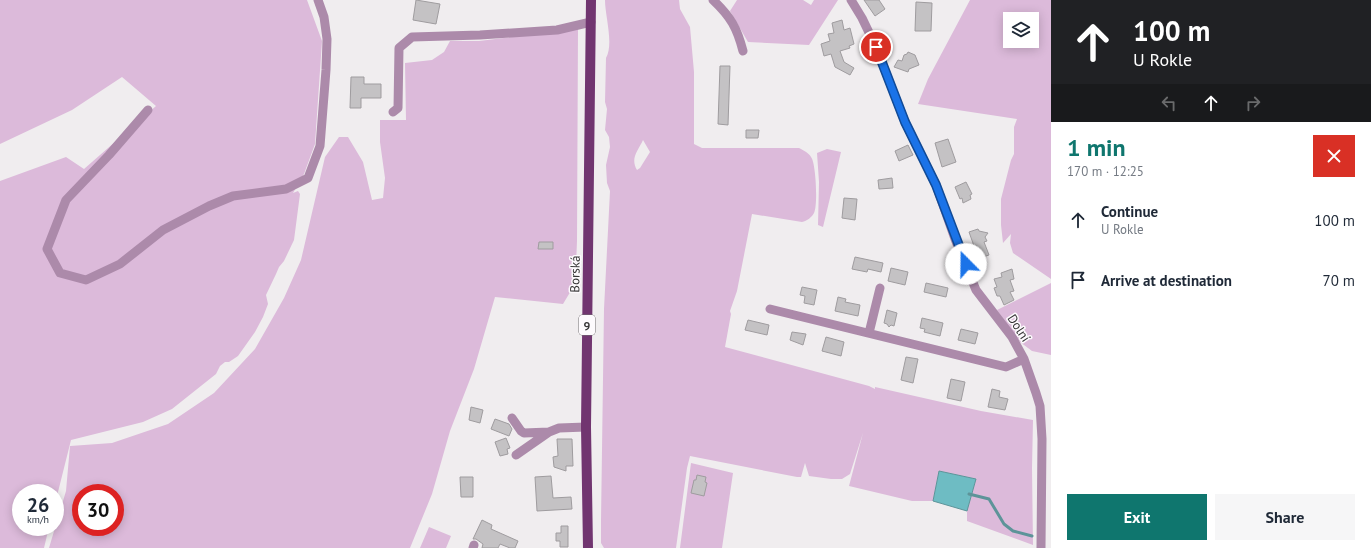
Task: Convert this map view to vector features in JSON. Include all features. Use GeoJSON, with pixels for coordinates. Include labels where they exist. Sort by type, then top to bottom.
{"type":"FeatureCollection","features":[{"type":"Feature","properties":{"kind":"main road","name":"Borská"},"geometry":{"type":"LineString","coordinates":[[588,548],[586,426],[592,0]]}},
{"type":"Feature","properties":{"kind":"street"},"geometry":{"type":"LineString","coordinates":[[148,110],[109,155],[66,200],[47,249],[60,273],[86,280],[120,264],[163,230],[209,206],[233,196],[286,189],[308,178],[320,146],[326,70],[327,39],[324,17],[318,0]]}},
{"type":"Feature","properties":{"kind":"street"},"geometry":{"type":"LineString","coordinates":[[713,0],[724,10],[738,32],[743,51]]}},
{"type":"Feature","properties":{"kind":"street","name":"Dolní"},"geometry":{"type":"LineString","coordinates":[[852,0],[876,47],[905,122],[936,185],[955,239],[976,290],[1012,337],[1024,359],[1036,392],[1042,421],[1041,548]]}},
{"type":"Feature","properties":{"kind":"street"},"geometry":{"type":"LineString","coordinates":[[393,112],[398,108],[399,48],[412,37],[480,35],[557,30],[591,22]]}},
{"type":"Feature","properties":{"kind":"street"},"geometry":{"type":"LineString","coordinates":[[869,333],[880,288]]}},
{"type":"Feature","properties":{"kind":"street"},"geometry":{"type":"LineString","coordinates":[[770,309],[1006,367],[1024,359]]}},
{"type":"Feature","properties":{"kind":"street"},"geometry":{"type":"LineString","coordinates":[[512,418],[524,433],[549,432]]}},
{"type":"Feature","properties":{"kind":"street"},"geometry":{"type":"LineString","coordinates":[[516,455],[549,432],[559,428],[586,426]]}},
{"type":"Feature","properties":{"kind":"shaded area"},"geometry":{"type":"Polygon","coordinates":[[[0,0],[307,0],[322,41],[315,144],[304,174],[293,193],[298,191],[300,194],[294,240],[266,295],[268,304],[263,317],[255,332],[238,356],[220,366],[216,374],[172,409],[143,422],[71,440],[60,484],[12,484],[12,536],[47,536],[44,548],[0,548],[0,181],[66,157],[84,169],[156,106],[122,77],[72,110],[0,144],[0,0]]]}},
{"type":"Feature","properties":{"kind":"shaded area"},"geometry":{"type":"Polygon","coordinates":[[[605,0],[679,0],[680,9],[690,27],[694,72],[694,144],[702,148],[799,148],[809,154],[813,161],[816,202],[814,213],[811,217],[802,222],[752,214],[737,291],[730,311],[731,314],[725,347],[869,386],[875,389],[875,387],[981,411],[1033,420],[1033,545],[967,521],[967,511],[976,479],[939,471],[933,501],[912,501],[849,486],[863,433],[850,474],[842,479],[809,476],[805,463],[801,477],[797,477],[690,456],[676,548],[604,548],[601,543],[601,520],[604,309],[610,191],[607,183],[606,165],[610,147],[609,137],[605,130],[607,109],[605,102],[606,58],[609,38],[605,0]],[[643,140],[637,151],[634,162],[637,170],[640,168],[650,152],[643,140]]]}},
{"type":"Feature","properties":{"kind":"shaded area"},"geometry":{"type":"Polygon","coordinates":[[[737,0],[803,0],[811,5],[814,0],[838,0],[809,45],[748,42],[730,11],[737,0]]]}},
{"type":"Feature","properties":{"kind":"shaded area"},"geometry":{"type":"Polygon","coordinates":[[[970,0],[1051,0],[1051,279],[1013,253],[1010,243],[1011,234],[1003,243],[1001,199],[1011,160],[1014,154],[1014,127],[1017,119],[918,104],[928,79],[970,0]]]}},
{"type":"Feature","properties":{"kind":"shaded area"},"geometry":{"type":"Polygon","coordinates":[[[578,29],[576,266],[572,289],[563,304],[495,297],[474,369],[450,431],[432,494],[410,548],[49,548],[53,536],[64,536],[64,498],[66,491],[70,446],[112,443],[168,424],[214,393],[255,349],[284,298],[301,260],[325,157],[339,137],[348,137],[363,162],[372,200],[383,198],[385,178],[380,142],[380,120],[406,120],[405,63],[432,60],[444,52],[450,41],[479,41],[578,29]]]}},
{"type":"Feature","properties":{"kind":"shaded area"},"geometry":{"type":"Polygon","coordinates":[[[827,149],[841,152],[823,227],[818,225],[819,182],[817,153],[827,149]]]}},
{"type":"Feature","properties":{"kind":"shaded area"},"geometry":{"type":"Polygon","coordinates":[[[1051,283],[1051,355],[1032,351],[1020,342],[997,310],[1051,283]]]}},
{"type":"Feature","properties":{"kind":"shaded area"},"geometry":{"type":"Polygon","coordinates":[[[691,463],[733,473],[722,548],[680,548],[691,463]]]}},
{"type":"Feature","properties":{"kind":"shaded area"},"geometry":{"type":"Polygon","coordinates":[[[429,527],[451,536],[446,548],[420,548],[429,527]]]}},
{"type":"Feature","properties":{"kind":"water"},"geometry":{"type":"Polygon","coordinates":[[[939,471],[976,479],[967,511],[933,501],[939,471]]]}},
{"type":"Feature","properties":{"kind":"building"},"geometry":{"type":"Polygon","coordinates":[[[416,0],[440,4],[436,24],[413,20],[416,0]]]}},
{"type":"Feature","properties":{"kind":"building"},"geometry":{"type":"Polygon","coordinates":[[[864,0],[879,0],[885,9],[875,16],[864,0]]]}},
{"type":"Feature","properties":{"kind":"building"},"geometry":{"type":"Polygon","coordinates":[[[916,2],[932,3],[931,31],[915,31],[916,2]]]}},
{"type":"Feature","properties":{"kind":"building"},"geometry":{"type":"Polygon","coordinates":[[[842,20],[844,30],[850,28],[854,44],[849,46],[850,48],[840,51],[844,62],[854,68],[850,75],[835,67],[831,54],[824,56],[821,44],[830,41],[828,34],[834,33],[832,23],[842,20]]]}},
{"type":"Feature","properties":{"kind":"building"},"geometry":{"type":"Polygon","coordinates":[[[908,52],[915,55],[919,65],[909,69],[908,72],[894,67],[898,60],[902,61],[904,55],[908,52]]]}},
{"type":"Feature","properties":{"kind":"building"},"geometry":{"type":"Polygon","coordinates":[[[720,66],[730,66],[728,125],[718,124],[720,66]]]}},
{"type":"Feature","properties":{"kind":"building"},"geometry":{"type":"Polygon","coordinates":[[[351,77],[364,77],[364,84],[381,84],[381,98],[361,98],[361,108],[350,108],[351,77]]]}},
{"type":"Feature","properties":{"kind":"building"},"geometry":{"type":"Polygon","coordinates":[[[746,130],[759,130],[758,138],[746,138],[746,130]]]}},
{"type":"Feature","properties":{"kind":"building"},"geometry":{"type":"Polygon","coordinates":[[[948,139],[956,162],[942,167],[935,143],[948,139]]]}},
{"type":"Feature","properties":{"kind":"building"},"geometry":{"type":"Polygon","coordinates":[[[908,145],[913,155],[899,161],[895,151],[908,145]]]}},
{"type":"Feature","properties":{"kind":"building"},"geometry":{"type":"Polygon","coordinates":[[[892,178],[893,188],[879,189],[878,180],[892,178]]]}},
{"type":"Feature","properties":{"kind":"building"},"geometry":{"type":"Polygon","coordinates":[[[966,182],[972,194],[970,195],[971,199],[963,203],[962,198],[960,199],[955,187],[966,182]]]}},
{"type":"Feature","properties":{"kind":"building"},"geometry":{"type":"Polygon","coordinates":[[[844,198],[857,199],[855,220],[842,218],[844,198]]]}},
{"type":"Feature","properties":{"kind":"building"},"geometry":{"type":"Polygon","coordinates":[[[978,229],[979,231],[988,233],[985,237],[987,241],[984,242],[989,255],[980,258],[976,245],[974,246],[969,232],[978,229]]]}},
{"type":"Feature","properties":{"kind":"building"},"geometry":{"type":"Polygon","coordinates":[[[539,242],[553,242],[553,249],[538,249],[539,242]]]}},
{"type":"Feature","properties":{"kind":"building"},"geometry":{"type":"Polygon","coordinates":[[[855,257],[883,263],[881,272],[868,269],[867,272],[852,269],[855,257]]]}},
{"type":"Feature","properties":{"kind":"building"},"geometry":{"type":"Polygon","coordinates":[[[891,268],[908,272],[905,285],[888,281],[891,268]]]}},
{"type":"Feature","properties":{"kind":"building"},"geometry":{"type":"Polygon","coordinates":[[[1012,269],[1014,279],[1010,280],[1014,291],[1010,292],[1014,300],[1004,305],[1000,296],[997,296],[994,288],[997,287],[994,279],[1002,277],[1001,273],[1012,269]]]}},
{"type":"Feature","properties":{"kind":"building"},"geometry":{"type":"Polygon","coordinates":[[[926,283],[948,288],[946,297],[924,292],[926,283]]]}},
{"type":"Feature","properties":{"kind":"building"},"geometry":{"type":"Polygon","coordinates":[[[802,287],[817,290],[814,305],[804,303],[805,296],[800,295],[802,287]]]}},
{"type":"Feature","properties":{"kind":"building"},"geometry":{"type":"Polygon","coordinates":[[[838,297],[846,299],[845,302],[860,305],[858,316],[835,311],[838,297]]]}},
{"type":"Feature","properties":{"kind":"building"},"geometry":{"type":"Polygon","coordinates":[[[887,310],[897,313],[894,326],[891,325],[889,327],[884,323],[887,310]]]}},
{"type":"Feature","properties":{"kind":"building"},"geometry":{"type":"Polygon","coordinates":[[[922,318],[943,323],[940,336],[924,332],[925,329],[920,328],[922,318]]]}},
{"type":"Feature","properties":{"kind":"building"},"geometry":{"type":"Polygon","coordinates":[[[748,320],[769,325],[767,335],[745,330],[748,320]]]}},
{"type":"Feature","properties":{"kind":"building"},"geometry":{"type":"Polygon","coordinates":[[[961,329],[978,333],[975,344],[958,340],[961,329]]]}},
{"type":"Feature","properties":{"kind":"building"},"geometry":{"type":"Polygon","coordinates":[[[792,332],[806,334],[803,345],[790,340],[792,332]]]}},
{"type":"Feature","properties":{"kind":"building"},"geometry":{"type":"Polygon","coordinates":[[[826,337],[844,342],[841,356],[822,351],[826,337]]]}},
{"type":"Feature","properties":{"kind":"building"},"geometry":{"type":"Polygon","coordinates":[[[906,357],[918,359],[913,383],[901,380],[906,357]]]}},
{"type":"Feature","properties":{"kind":"building"},"geometry":{"type":"Polygon","coordinates":[[[951,379],[965,382],[961,401],[947,398],[951,379]]]}},
{"type":"Feature","properties":{"kind":"building"},"geometry":{"type":"Polygon","coordinates":[[[992,389],[1000,391],[999,397],[1008,399],[1005,410],[988,407],[992,389]]]}},
{"type":"Feature","properties":{"kind":"building"},"geometry":{"type":"Polygon","coordinates":[[[471,407],[483,410],[480,423],[469,420],[471,407]]]}},
{"type":"Feature","properties":{"kind":"building"},"geometry":{"type":"Polygon","coordinates":[[[495,419],[509,424],[512,429],[509,436],[491,429],[495,419]]]}},
{"type":"Feature","properties":{"kind":"building"},"geometry":{"type":"Polygon","coordinates":[[[506,438],[510,448],[507,449],[508,454],[500,456],[495,442],[506,438]]]}},
{"type":"Feature","properties":{"kind":"building"},"geometry":{"type":"Polygon","coordinates":[[[557,439],[572,439],[573,466],[566,466],[566,471],[554,467],[553,457],[558,456],[557,439]]]}},
{"type":"Feature","properties":{"kind":"building"},"geometry":{"type":"Polygon","coordinates":[[[697,475],[706,477],[705,482],[707,483],[704,496],[691,493],[694,480],[696,480],[697,475]]]}},
{"type":"Feature","properties":{"kind":"building"},"geometry":{"type":"Polygon","coordinates":[[[551,476],[553,498],[571,497],[572,509],[537,511],[535,477],[551,476]]]}},
{"type":"Feature","properties":{"kind":"building"},"geometry":{"type":"Polygon","coordinates":[[[460,477],[473,477],[473,497],[461,497],[460,477]]]}},
{"type":"Feature","properties":{"kind":"building"},"geometry":{"type":"Polygon","coordinates":[[[482,520],[492,525],[491,529],[518,541],[515,548],[510,548],[500,544],[498,548],[482,548],[483,544],[476,539],[473,539],[482,520]]]}},
{"type":"Feature","properties":{"kind":"building"},"geometry":{"type":"Polygon","coordinates":[[[561,526],[568,526],[568,547],[560,547],[560,541],[556,541],[556,533],[561,533],[561,526]]]}},
{"type":"Feature","properties":{"kind":"waterway"},"geometry":{"type":"LineString","coordinates":[[969,494],[989,499],[1004,524],[1013,531],[1032,536]]}},
{"type":"Feature","properties":{"kind":"route"},"geometry":{"type":"LineString","coordinates":[[876,47],[905,122],[936,185],[955,239],[966,264]]}}]}
